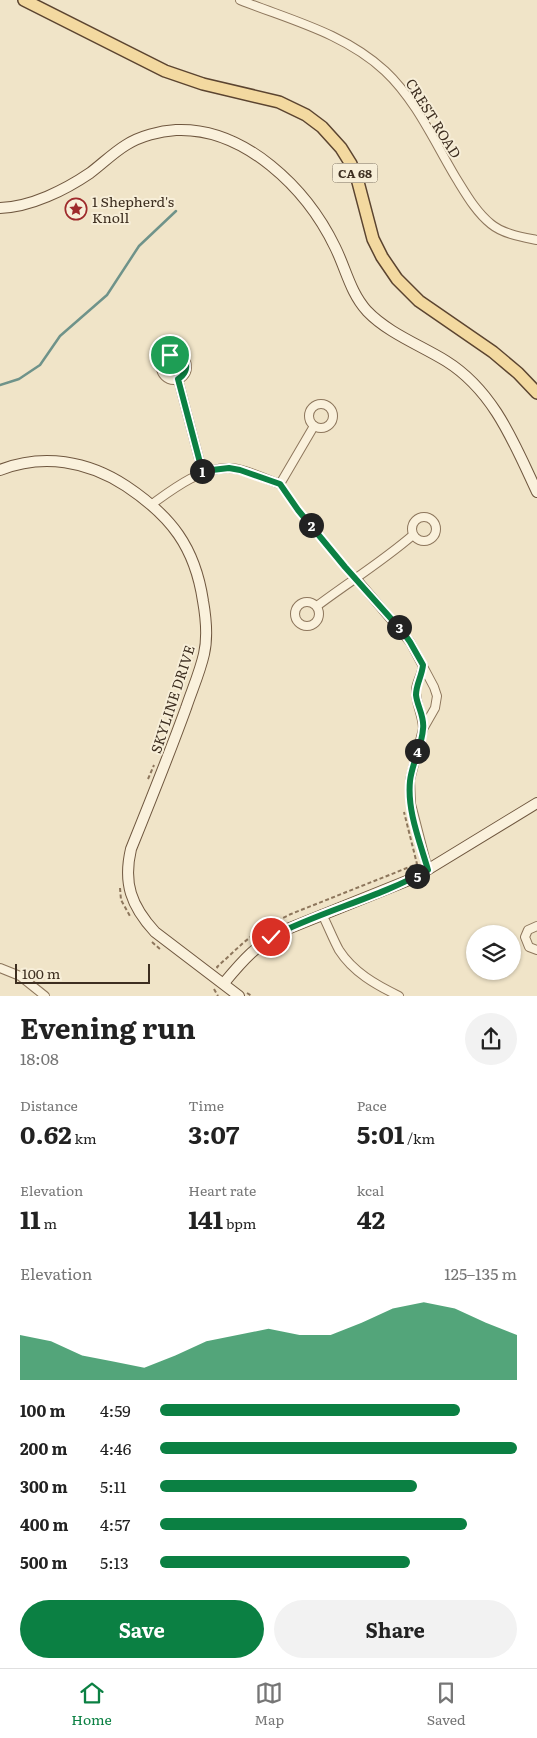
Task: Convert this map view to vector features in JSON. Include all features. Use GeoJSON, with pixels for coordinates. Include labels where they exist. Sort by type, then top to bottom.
{"type":"FeatureCollection","features":[{"type":"Feature","properties":{"kind":"main road","name":"CA 68"},"geometry":{"type":"LineString","coordinates":[[24,0],[165,71],[203,84],[279,102],[306,115],[322,126],[341,148],[351,164],[358,182],[373,239],[382,257],[397,279],[419,301],[493,352],[518,373],[537,393]]}},
{"type":"Feature","properties":{"kind":"street","name":"CREST ROAD"},"geometry":{"type":"LineString","coordinates":[[240,0],[307,24],[334,36],[349,44],[383,69],[396,81],[411,103],[467,196],[481,213],[492,224],[505,231],[537,240]]}},
{"type":"Feature","properties":{"kind":"street"},"geometry":{"type":"LineString","coordinates":[[0,208],[23,205],[50,195],[88,174],[126,145],[147,136],[176,130],[199,132],[218,136],[244,146],[275,169],[316,216],[336,248],[355,296],[368,312],[392,330],[448,362],[465,375],[491,403],[512,439],[537,492]]}},
{"type":"Feature","properties":{"kind":"street"},"geometry":{"type":"LineString","coordinates":[[178,379],[203,474]]}},
{"type":"Feature","properties":{"kind":"street"},"geometry":{"type":"LineString","coordinates":[[152,504],[176,486],[212,470],[229,468],[240,470],[280,484],[314,426]]}},
{"type":"Feature","properties":{"kind":"street","name":"SKYLINE DRIVE"},"geometry":{"type":"LineString","coordinates":[[0,470],[40,460],[70,464],[97,471],[114,478],[152,504],[183,540],[194,563],[201,587],[206,620],[204,653],[170,754],[131,849],[128,862],[128,884],[134,903],[155,932],[239,996]]}},
{"type":"Feature","properties":{"kind":"street"},"geometry":{"type":"LineString","coordinates":[[317,606],[355,577],[393,552],[413,535]]}},
{"type":"Feature","properties":{"kind":"street"},"geometry":{"type":"LineString","coordinates":[[355,577],[410,642],[434,687],[437,702],[424,729],[412,767],[410,791],[416,830],[428,870]]}},
{"type":"Feature","properties":{"kind":"street"},"geometry":{"type":"LineString","coordinates":[[423,665],[416,688],[416,696],[424,729]]}},
{"type":"Feature","properties":{"kind":"street"},"geometry":{"type":"LineString","coordinates":[[224,983],[246,956],[285,930],[394,887],[428,870],[537,803]]}},
{"type":"Feature","properties":{"kind":"street"},"geometry":{"type":"LineString","coordinates":[[322,914],[339,950],[352,966],[368,979],[399,996]]}},
{"type":"Feature","properties":{"kind":"street"},"geometry":{"type":"LineString","coordinates":[[537,926],[528,930],[525,937],[529,947],[537,950]]}},
{"type":"Feature","properties":{"kind":"street"},"geometry":{"type":"LineString","coordinates":[[0,968],[20,976],[45,996]]}},
{"type":"Feature","properties":{"kind":"path"},"geometry":{"type":"LineString","coordinates":[[280,484],[298,510],[355,577]]}},
{"type":"Feature","properties":{"kind":"path"},"geometry":{"type":"LineString","coordinates":[[146,786],[155,762]]}},
{"type":"Feature","properties":{"kind":"path"},"geometry":{"type":"LineString","coordinates":[[219,969],[217,967],[243,942],[262,928],[291,914],[416,864],[408,835],[403,805]]}},
{"type":"Feature","properties":{"kind":"path"},"geometry":{"type":"LineString","coordinates":[[121,883],[119,889],[121,900],[134,921]]}},
{"type":"Feature","properties":{"kind":"path"},"geometry":{"type":"LineString","coordinates":[[149,939],[163,951]]}},
{"type":"Feature","properties":{"kind":"waterway"},"geometry":{"type":"LineString","coordinates":[[0,385],[19,379],[40,365],[60,336],[107,295],[139,246],[176,211]]}},
{"type":"Feature","properties":{"kind":"place","name":"1 Shepherd's Knoll"},"geometry":{"type":"Point","coordinates":[76,209]}},
{"type":"Feature","properties":{"kind":"route"},"geometry":{"type":"LineString","coordinates":[[170,355],[179,355],[185,361],[186,370],[178,379],[203,474],[212,470],[229,468],[280,484],[298,510],[345,567],[403,632],[423,665],[416,688],[416,696],[424,729],[412,767],[410,791],[416,830],[428,870],[394,887],[322,914],[271,937]]}}]}
